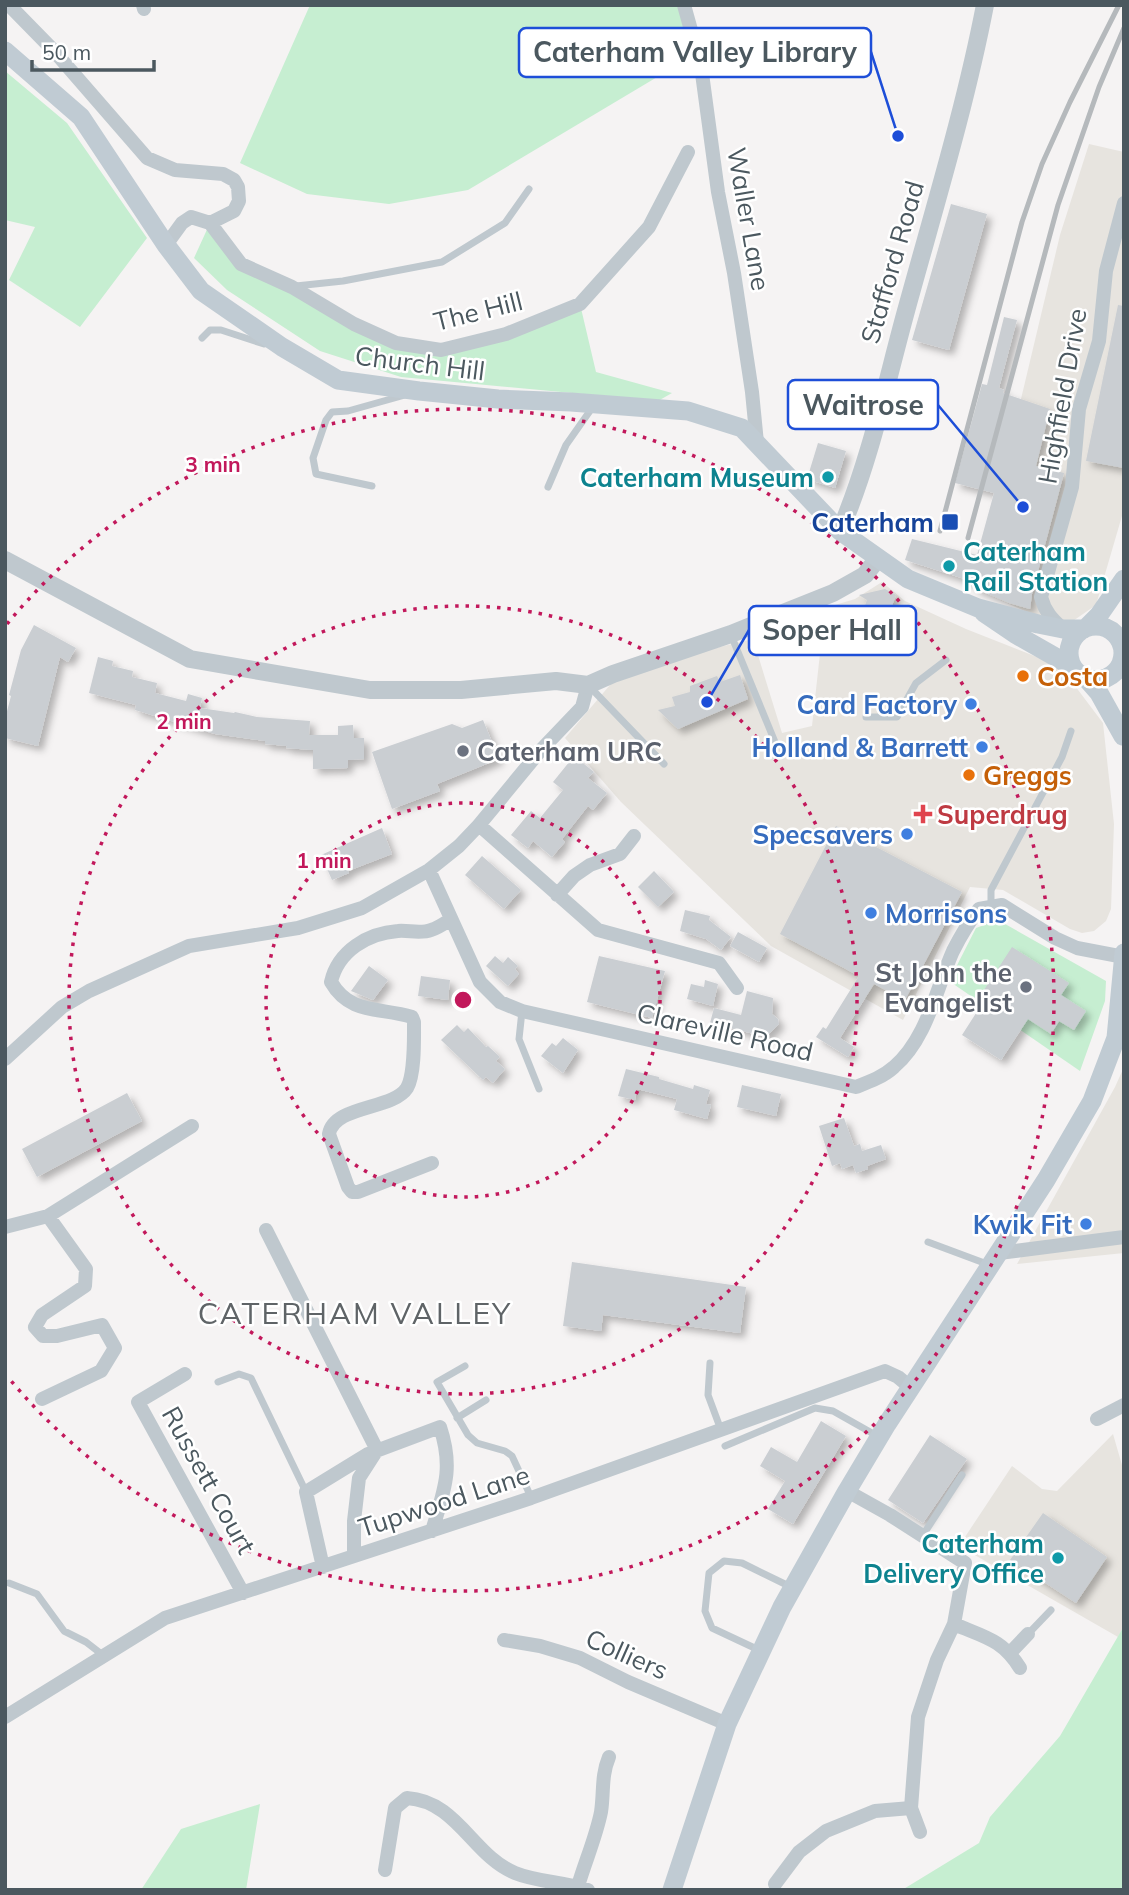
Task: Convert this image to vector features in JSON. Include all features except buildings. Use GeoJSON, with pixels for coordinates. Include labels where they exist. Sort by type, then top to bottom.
{"type":"FeatureCollection","features":[{"type":"Feature","properties":{"kind":"main road","name":"Church Hill"},"geometry":{"type":"LineString","coordinates":[[5,51],[81,117],[166,245],[201,291],[282,347],[338,380],[498,399],[688,411],[742,428],[840,531],[908,579],[978,608]]}},
{"type":"Feature","properties":{"kind":"main road"},"geometry":{"type":"LineString","coordinates":[[1124,579],[1099,615],[1077,633],[1071,644],[1070,658],[1100,694],[1124,737]]}},
{"type":"Feature","properties":{"kind":"main road"},"geometry":{"type":"LineString","coordinates":[[978,608],[1063,629],[1101,626],[1122,631],[1124,686]]}},
{"type":"Feature","properties":{"kind":"main road"},"geometry":{"type":"LineString","coordinates":[[978,608],[995,622],[1093,680],[1110,676],[1122,660]]}},
{"type":"Feature","properties":{"kind":"main road"},"geometry":{"type":"LineString","coordinates":[[672,1890],[727,1724],[793,1588],[879,1437],[1046,1181],[1092,1101],[1116,1038],[1124,955]]}},
{"type":"Feature","properties":{"kind":"street"},"geometry":{"type":"LineString","coordinates":[[9,5],[54,51],[147,158],[175,170],[223,174],[238,187],[239,201],[234,211],[210,223],[191,217],[182,223],[166,245]]}},
{"type":"Feature","properties":{"kind":"street","name":"Waller Lane"},"geometry":{"type":"LineString","coordinates":[[684,5],[701,66],[718,192],[748,366],[757,443]]}},
{"type":"Feature","properties":{"kind":"street","name":"Stafford Road"},"geometry":{"type":"LineString","coordinates":[[840,531],[863,465],[946,169],[985,5]]}},
{"type":"Feature","properties":{"kind":"street","name":"The Hill"},"geometry":{"type":"LineString","coordinates":[[210,223],[241,264],[292,287],[354,324],[396,343],[440,350],[506,334],[580,304],[649,227],[688,152]]}},
{"type":"Feature","properties":{"kind":"street","name":"Highfield Drive"},"geometry":{"type":"LineString","coordinates":[[1063,629],[1044,608],[1041,597],[1072,487],[1079,409],[1099,341],[1106,271],[1124,203]]}},
{"type":"Feature","properties":{"kind":"street"},"geometry":{"type":"LineString","coordinates":[[5,560],[190,659],[370,690],[461,690],[556,681],[588,685],[731,634],[833,593],[856,581],[878,558]]}},
{"type":"Feature","properties":{"kind":"street"},"geometry":{"type":"LineString","coordinates":[[5,1059],[62,1007],[89,991],[176,951],[189,946],[298,928],[362,908],[429,870],[459,846],[479,825],[582,707],[588,685]]}},
{"type":"Feature","properties":{"kind":"street"},"geometry":{"type":"LineString","coordinates":[[479,825],[598,930],[719,963],[737,988]]}},
{"type":"Feature","properties":{"kind":"street"},"geometry":{"type":"LineString","coordinates":[[556,895],[574,876],[590,865],[620,854],[634,836]]}},
{"type":"Feature","properties":{"kind":"street","name":"Clareville Road"},"geometry":{"type":"LineString","coordinates":[[429,870],[480,982],[500,1002],[523,1011],[856,1087],[895,1067],[914,1043],[954,950],[979,909],[991,905]]}},
{"type":"Feature","properties":{"kind":"street"},"geometry":{"type":"LineString","coordinates":[[991,905],[1002,905],[1055,938],[1077,948],[1124,955]]}},
{"type":"Feature","properties":{"kind":"street"},"geometry":{"type":"LineString","coordinates":[[432,1163],[358,1192],[352,1192],[348,1188],[329,1134],[330,1129],[333,1124],[356,1111],[398,1096],[406,1089],[410,1080],[414,1022],[412,1017],[402,1014],[357,1007],[339,995],[331,982],[334,971],[353,946],[374,936],[396,931],[430,931],[451,919]]}},
{"type":"Feature","properties":{"kind":"street"},"geometry":{"type":"LineString","coordinates":[[5,1227],[48,1216],[192,1126]]}},
{"type":"Feature","properties":{"kind":"street"},"geometry":{"type":"LineString","coordinates":[[42,1399],[101,1371],[115,1348],[102,1325],[57,1336],[43,1336],[36,1327],[42,1315],[85,1286],[86,1269],[48,1216]]}},
{"type":"Feature","properties":{"kind":"street"},"geometry":{"type":"LineString","coordinates":[[266,1230],[377,1450]]}},
{"type":"Feature","properties":{"kind":"street"},"geometry":{"type":"LineString","coordinates":[[995,1259],[1124,1237]]}},
{"type":"Feature","properties":{"kind":"street","name":"Tupwood Lane"},"geometry":{"type":"LineString","coordinates":[[5,1717],[165,1618],[531,1498],[885,1371],[910,1387]]}},
{"type":"Feature","properties":{"kind":"street","name":"Russett Court"},"geometry":{"type":"LineString","coordinates":[[185,1374],[138,1402],[243,1593]]}},
{"type":"Feature","properties":{"kind":"street"},"geometry":{"type":"LineString","coordinates":[[1097,1419],[1124,1405]]}},
{"type":"Feature","properties":{"kind":"street"},"geometry":{"type":"LineString","coordinates":[[323,1567],[306,1492],[377,1450],[440,1427],[446,1447],[448,1475],[432,1531]]}},
{"type":"Feature","properties":{"kind":"street"},"geometry":{"type":"LineString","coordinates":[[354,1556],[354,1521],[359,1478],[377,1450]]}},
{"type":"Feature","properties":{"kind":"street"},"geometry":{"type":"LineString","coordinates":[[846,1491],[923,1535],[965,1563],[954,1624],[937,1660],[918,1717],[911,1808],[920,1832]]}},
{"type":"Feature","properties":{"kind":"street"},"geometry":{"type":"LineString","coordinates":[[954,1624],[1000,1644],[1020,1668]]}},
{"type":"Feature","properties":{"kind":"street"},"geometry":{"type":"LineString","coordinates":[[1010,1653],[1028,1634]]}},
{"type":"Feature","properties":{"kind":"street","name":"Colliers"},"geometry":{"type":"LineString","coordinates":[[504,1640],[540,1646],[580,1658],[628,1682],[727,1724]]}},
{"type":"Feature","properties":{"kind":"street"},"geometry":{"type":"LineString","coordinates":[[385,1870],[395,1808],[407,1798],[422,1799],[444,1811],[496,1860],[514,1873],[583,1888],[601,1811],[601,1792],[609,1758]]}},
{"type":"Feature","properties":{"kind":"street"},"geometry":{"type":"LineString","coordinates":[[775,1884],[799,1852],[826,1831],[876,1811],[911,1808]]}},
{"type":"Feature","properties":{"kind":"lane"},"geometry":{"type":"LineString","coordinates":[[292,287],[343,281],[442,262],[505,223],[529,189]]}},
{"type":"Feature","properties":{"kind":"lane"},"geometry":{"type":"LineString","coordinates":[[202,338],[210,330],[220,330],[282,347]]}},
{"type":"Feature","properties":{"kind":"lane"},"geometry":{"type":"LineString","coordinates":[[372,486],[316,474],[313,458],[326,420],[332,412],[348,411],[419,391]]}},
{"type":"Feature","properties":{"kind":"lane"},"geometry":{"type":"LineString","coordinates":[[548,487],[566,444],[594,404]]}},
{"type":"Feature","properties":{"kind":"lane"},"geometry":{"type":"LineString","coordinates":[[731,634],[775,742]]}},
{"type":"Feature","properties":{"kind":"lane"},"geometry":{"type":"LineString","coordinates":[[866,718],[897,717],[916,683],[946,660]]}},
{"type":"Feature","properties":{"kind":"lane"},"geometry":{"type":"LineString","coordinates":[[588,685],[664,764]]}},
{"type":"Feature","properties":{"kind":"lane"},"geometry":{"type":"LineString","coordinates":[[991,905],[991,890],[1062,757],[1071,731]]}},
{"type":"Feature","properties":{"kind":"lane"},"geometry":{"type":"LineString","coordinates":[[523,1011],[519,1039],[540,1089]]}},
{"type":"Feature","properties":{"kind":"lane"},"geometry":{"type":"LineString","coordinates":[[928,1242],[995,1259]]}},
{"type":"Feature","properties":{"kind":"lane"},"geometry":{"type":"LineString","coordinates":[[710,1363],[708,1395],[721,1430]]}},
{"type":"Feature","properties":{"kind":"lane"},"geometry":{"type":"LineString","coordinates":[[465,1366],[437,1382],[468,1436],[477,1443],[505,1451],[512,1456],[531,1498]]}},
{"type":"Feature","properties":{"kind":"lane"},"geometry":{"type":"LineString","coordinates":[[218,1382],[239,1374],[251,1378],[306,1492]]}},
{"type":"Feature","properties":{"kind":"lane"},"geometry":{"type":"LineString","coordinates":[[457,1418],[486,1400]]}},
{"type":"Feature","properties":{"kind":"lane"},"geometry":{"type":"LineString","coordinates":[[725,1446],[815,1408],[833,1411],[879,1437]]}},
{"type":"Feature","properties":{"kind":"lane"},"geometry":{"type":"LineString","coordinates":[[923,1535],[962,1475]]}},
{"type":"Feature","properties":{"kind":"lane"},"geometry":{"type":"LineString","coordinates":[[761,1652],[712,1628],[705,1611],[709,1573],[724,1561],[742,1563],[793,1588]]}},
{"type":"Feature","properties":{"kind":"lane"},"geometry":{"type":"LineString","coordinates":[[9,1583],[37,1594],[64,1631],[97,1649],[104,1656]]}},
{"type":"Feature","properties":{"kind":"lane"},"geometry":{"type":"LineString","coordinates":[[1028,1634],[1051,1610]]}},
{"type":"Feature","properties":{"kind":"shaded area"},"geometry":{"type":"Polygon","coordinates":[[[1089,144],[1124,152],[1124,509],[1096,605],[1070,623],[1029,613],[974,588],[971,581],[1021,399],[1060,235],[1089,144]]]}},
{"type":"Feature","properties":{"kind":"shaded area"},"geometry":{"type":"Polygon","coordinates":[[[882,582],[905,601],[966,629],[1060,666],[1103,723],[1114,824],[1111,909],[1106,921],[1094,931],[1082,933],[1070,929],[1003,890],[970,887],[903,1020],[771,946],[621,802],[565,738],[615,679],[707,650],[753,639],[782,733],[812,726],[825,608],[855,599],[882,582]]]}},
{"type":"Feature","properties":{"kind":"shaded area"},"geometry":{"type":"Polygon","coordinates":[[[1124,1067],[1124,1253],[1017,1264],[1115,1087],[1124,1067]]]}},
{"type":"Feature","properties":{"kind":"shaded area"},"geometry":{"type":"Polygon","coordinates":[[[1113,1434],[1124,1472],[1124,1626],[1118,1637],[959,1546],[1012,1466],[1042,1489],[1057,1491],[1113,1434]]]}},
{"type":"Feature","properties":{"kind":"green space"},"geometry":{"type":"Polygon","coordinates":[[[310,5],[686,5],[679,64],[468,190],[389,204],[307,194],[240,163],[310,5]]]}},
{"type":"Feature","properties":{"kind":"green space"},"geometry":{"type":"Polygon","coordinates":[[[5,71],[67,123],[147,238],[80,327],[9,280],[35,227],[5,220],[5,71]]]}},
{"type":"Feature","properties":{"kind":"green space"},"geometry":{"type":"Polygon","coordinates":[[[210,223],[241,264],[396,343],[440,350],[580,304],[596,372],[672,393],[658,401],[401,377],[320,351],[227,290],[194,258],[210,223]]]}},
{"type":"Feature","properties":{"kind":"green space"},"geometry":{"type":"Polygon","coordinates":[[[998,920],[1106,981],[1105,1001],[1080,1071],[949,981],[976,928],[998,920]]]}},
{"type":"Feature","properties":{"kind":"green space"},"geometry":{"type":"Polygon","coordinates":[[[1124,1626],[1124,1890],[902,1890],[979,1843],[990,1817],[1060,1736],[1124,1626]]]}},
{"type":"Feature","properties":{"kind":"green space"},"geometry":{"type":"Polygon","coordinates":[[[260,1804],[246,1890],[141,1890],[181,1829],[260,1804]]]}},
{"type":"Feature","properties":{"kind":"railway"},"geometry":{"type":"LineString","coordinates":[[940,531],[1022,222],[1042,164],[1119,5]]}},
{"type":"Feature","properties":{"kind":"railway"},"geometry":{"type":"LineString","coordinates":[[968,538],[1058,205],[1099,87],[1124,28]]}},
{"type":"Feature","properties":{"kind":"place","name":"Caterham Valley Library"},"geometry":{"type":"Point","coordinates":[898,136]}},
{"type":"Feature","properties":{"kind":"place","name":"Caterham Museum"},"geometry":{"type":"Point","coordinates":[828,477]}},
{"type":"Feature","properties":{"kind":"place","name":"Waitrose"},"geometry":{"type":"Point","coordinates":[1023,507]}},
{"type":"Feature","properties":{"kind":"place","name":"Caterham"},"geometry":{"type":"Point","coordinates":[950,522]}},
{"type":"Feature","properties":{"kind":"place","name":"Caterham Rail Station"},"geometry":{"type":"Point","coordinates":[949,566]}},
{"type":"Feature","properties":{"kind":"place","name":"Costa"},"geometry":{"type":"Point","coordinates":[1023,676]}},
{"type":"Feature","properties":{"kind":"place","name":"Soper Hall"},"geometry":{"type":"Point","coordinates":[707,702]}},
{"type":"Feature","properties":{"kind":"place","name":"Card Factory"},"geometry":{"type":"Point","coordinates":[971,704]}},
{"type":"Feature","properties":{"kind":"place","name":"Holland & Barrett"},"geometry":{"type":"Point","coordinates":[982,747]}},
{"type":"Feature","properties":{"kind":"place","name":"Caterham URC"},"geometry":{"type":"Point","coordinates":[463,751]}},
{"type":"Feature","properties":{"kind":"place","name":"Greggs"},"geometry":{"type":"Point","coordinates":[969,775]}},
{"type":"Feature","properties":{"kind":"place","name":"Superdrug"},"geometry":{"type":"Point","coordinates":[923,814]}},
{"type":"Feature","properties":{"kind":"place","name":"Specsavers"},"geometry":{"type":"Point","coordinates":[907,834]}},
{"type":"Feature","properties":{"kind":"place","name":"Morrisons"},"geometry":{"type":"Point","coordinates":[871,913]}},
{"type":"Feature","properties":{"kind":"place","name":"St John the Evangelist"},"geometry":{"type":"Point","coordinates":[1026,987]}},
{"type":"Feature","properties":{"kind":"place","name":"Kwik Fit"},"geometry":{"type":"Point","coordinates":[1086,1224]}},
{"type":"Feature","properties":{"kind":"place","name":"Caterham Delivery Office"},"geometry":{"type":"Point","coordinates":[1058,1558]}},
{"type":"Feature","properties":{"kind":"district","name":"CATERHAM VALLEY"},"geometry":{"type":"Point","coordinates":[355,1313]}}]}
